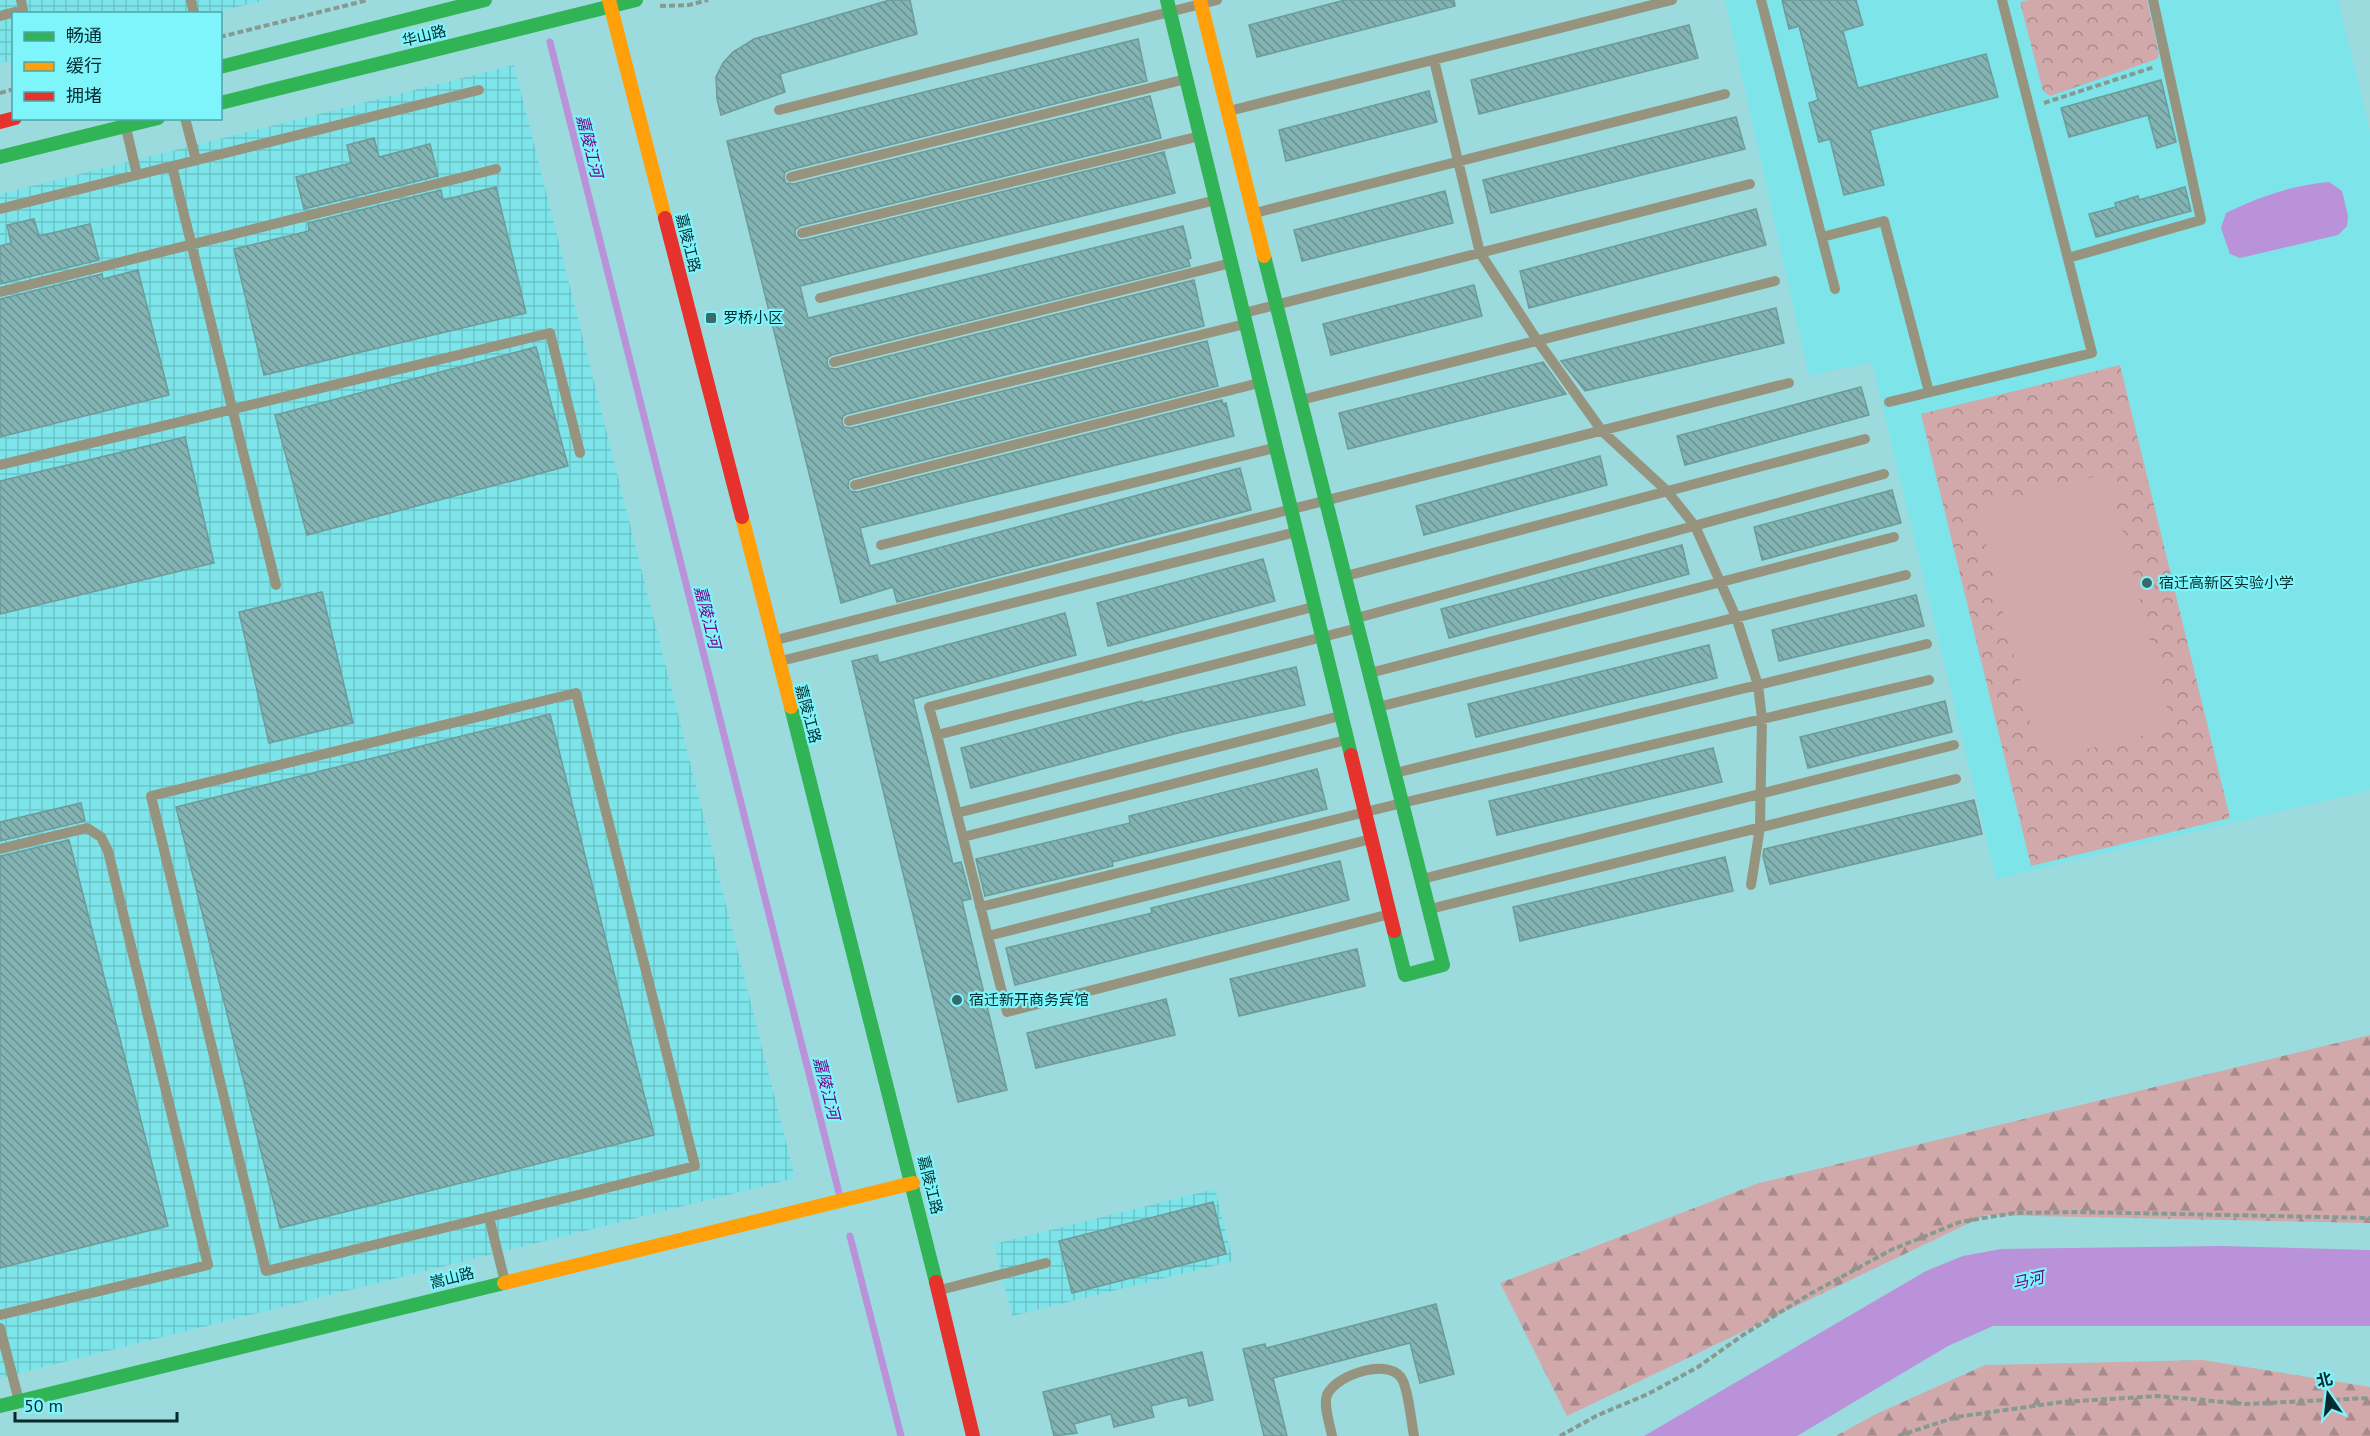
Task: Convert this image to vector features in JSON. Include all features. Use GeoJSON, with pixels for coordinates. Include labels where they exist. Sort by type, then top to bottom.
{"type":"FeatureCollection","features":[{"type":"Feature","properties":{"kind":"street","name":"华山路"},"geometry":{"type":"LineString","coordinates":[[222,66],[485,0]]}},
{"type":"Feature","properties":{"kind":"street","name":"华山路"},"geometry":{"type":"LineString","coordinates":[[222,102],[610,3],[636,0]]}},
{"type":"Feature","properties":{"kind":"street"},"geometry":{"type":"LineString","coordinates":[[1169,6],[1405,975],[1443,965],[1201,2]]}},
{"type":"Feature","properties":{"kind":"street","name":"嘉陵江路"},"geometry":{"type":"LineString","coordinates":[[610,3],[913,1183],[973,1436]]}},
{"type":"Feature","properties":{"kind":"street"},"geometry":{"type":"LineString","coordinates":[[0,157],[124,122],[141,120]]}},
{"type":"Feature","properties":{"kind":"street","name":"嵩山路"},"geometry":{"type":"LineString","coordinates":[[0,1406],[913,1183]]}},
{"type":"Feature","properties":{"kind":"lane"},"geometry":{"type":"LineString","coordinates":[[15,12],[23,10],[21,0]]}},
{"type":"Feature","properties":{"kind":"lane"},"geometry":{"type":"LineString","coordinates":[[779,110],[1169,6],[1217,0]]}},
{"type":"Feature","properties":{"kind":"lane"},"geometry":{"type":"LineString","coordinates":[[1229,111],[1672,0]]}},
{"type":"Feature","properties":{"kind":"lane"},"geometry":{"type":"LineString","coordinates":[[1761,0],[1835,290]]}},
{"type":"Feature","properties":{"kind":"lane"},"geometry":{"type":"LineString","coordinates":[[1889,402],[2092,353],[2002,0]]}},
{"type":"Feature","properties":{"kind":"lane"},"geometry":{"type":"LineString","coordinates":[[2068,258],[2201,220],[2153,0]]}},
{"type":"Feature","properties":{"kind":"lane"},"geometry":{"type":"LineString","coordinates":[[1434,60],[1480,253],[1537,340],[1602,431],[1667,491],[1695,525],[1736,617],[1758,685],[1762,718],[1760,828],[1751,885]]}},
{"type":"Feature","properties":{"kind":"lane"},"geometry":{"type":"LineString","coordinates":[[791,177],[1186,79]]}},
{"type":"Feature","properties":{"kind":"lane"},"geometry":{"type":"LineString","coordinates":[[0,209],[478,90]]}},
{"type":"Feature","properties":{"kind":"lane"},"geometry":{"type":"LineString","coordinates":[[1254,213],[1725,94]]}},
{"type":"Feature","properties":{"kind":"lane"},"geometry":{"type":"LineString","coordinates":[[186,120],[196,160]]}},
{"type":"Feature","properties":{"kind":"lane"},"geometry":{"type":"LineString","coordinates":[[124,122],[137,175]]}},
{"type":"Feature","properties":{"kind":"lane"},"geometry":{"type":"LineString","coordinates":[[802,233],[1200,136]]}},
{"type":"Feature","properties":{"kind":"lane"},"geometry":{"type":"LineString","coordinates":[[172,166],[276,585]]}},
{"type":"Feature","properties":{"kind":"lane"},"geometry":{"type":"LineString","coordinates":[[0,292],[496,169]]}},
{"type":"Feature","properties":{"kind":"lane"},"geometry":{"type":"LineString","coordinates":[[849,421],[1245,318],[1277,305],[1750,184]]}},
{"type":"Feature","properties":{"kind":"lane"},"geometry":{"type":"LineString","coordinates":[[819,298],[1216,200]]}},
{"type":"Feature","properties":{"kind":"lane"},"geometry":{"type":"LineString","coordinates":[[1822,237],[1884,221],[1929,392]]}},
{"type":"Feature","properties":{"kind":"lane"},"geometry":{"type":"LineString","coordinates":[[834,362],[1231,263]]}},
{"type":"Feature","properties":{"kind":"lane"},"geometry":{"type":"LineString","coordinates":[[1301,400],[1775,281]]}},
{"type":"Feature","properties":{"kind":"lane"},"geometry":{"type":"LineString","coordinates":[[0,465],[550,333],[580,453]]}},
{"type":"Feature","properties":{"kind":"lane"},"geometry":{"type":"LineString","coordinates":[[855,484],[1260,383]]}},
{"type":"Feature","properties":{"kind":"lane"},"geometry":{"type":"LineString","coordinates":[[772,641],[1790,383]]}},
{"type":"Feature","properties":{"kind":"lane"},"geometry":{"type":"LineString","coordinates":[[1345,576],[1865,439]]}},
{"type":"Feature","properties":{"kind":"lane"},"geometry":{"type":"LineString","coordinates":[[881,545],[1276,447]]}},
{"type":"Feature","properties":{"kind":"lane"},"geometry":{"type":"LineString","coordinates":[[937,735],[1322,637],[1357,623],[1695,525],[1884,474]]}},
{"type":"Feature","properties":{"kind":"lane"},"geometry":{"type":"LineString","coordinates":[[778,662],[1297,532]]}},
{"type":"Feature","properties":{"kind":"lane"},"geometry":{"type":"LineString","coordinates":[[1370,673],[1894,537]]}},
{"type":"Feature","properties":{"kind":"lane"},"geometry":{"type":"LineString","coordinates":[[1378,707],[1906,575]]}},
{"type":"Feature","properties":{"kind":"lane"},"geometry":{"type":"LineString","coordinates":[[1315,606],[929,707],[1007,1012],[1390,914]]}},
{"type":"Feature","properties":{"kind":"lane"},"geometry":{"type":"LineString","coordinates":[[1395,773],[1927,644]]}},
{"type":"Feature","properties":{"kind":"lane"},"geometry":{"type":"LineString","coordinates":[[980,907],[1402,803],[1929,680]]}},
{"type":"Feature","properties":{"kind":"lane"},"geometry":{"type":"LineString","coordinates":[[576,693],[695,1166],[489,1217],[266,1271],[150,796],[576,693]]}},
{"type":"Feature","properties":{"kind":"lane"},"geometry":{"type":"LineString","coordinates":[[957,813],[1342,716]]}},
{"type":"Feature","properties":{"kind":"lane"},"geometry":{"type":"LineString","coordinates":[[963,837],[1347,740]]}},
{"type":"Feature","properties":{"kind":"lane"},"geometry":{"type":"LineString","coordinates":[[1422,879],[1954,746]]}},
{"type":"Feature","properties":{"kind":"lane"},"geometry":{"type":"LineString","coordinates":[[1429,909],[1956,779]]}},
{"type":"Feature","properties":{"kind":"lane"},"geometry":{"type":"LineString","coordinates":[[0,849],[87,828],[101,837],[108,851],[208,1265],[0,1315]]}},
{"type":"Feature","properties":{"kind":"lane"},"geometry":{"type":"LineString","coordinates":[[988,936],[1372,838]]}},
{"type":"Feature","properties":{"kind":"lane"},"geometry":{"type":"LineString","coordinates":[[489,1217],[505,1282]]}},
{"type":"Feature","properties":{"kind":"lane"},"geometry":{"type":"LineString","coordinates":[[937,1291],[1046,1263]]}},
{"type":"Feature","properties":{"kind":"lane"},"geometry":{"type":"LineString","coordinates":[[0,1328],[19,1401]]}},
{"type":"Feature","properties":{"kind":"lane"},"geometry":{"type":"LineString","coordinates":[[1332,1436],[1325,1402],[1328,1393],[1342,1379],[1353,1374],[1384,1369],[1392,1371],[1403,1380],[1414,1436]]}},
{"type":"Feature","properties":{"kind":"path"},"geometry":{"type":"LineString","coordinates":[[222,36],[368,0]]}},
{"type":"Feature","properties":{"kind":"path"},"geometry":{"type":"LineString","coordinates":[[2030,108],[2167,62]]}},
{"type":"Feature","properties":{"kind":"path"},"geometry":{"type":"LineString","coordinates":[[1560,1436],[1596,1416],[1648,1394],[1698,1366],[1810,1294],[1891,1250],[1960,1222],[2014,1213],[2080,1212],[2370,1218]]}},
{"type":"Feature","properties":{"kind":"path"},"geometry":{"type":"LineString","coordinates":[[1898,1436],[1956,1418],[2062,1402],[2158,1396],[2246,1404],[2370,1398]]}},
{"type":"Feature","properties":{"kind":"shaded area"},"geometry":{"type":"Polygon","coordinates":[[[0,0],[266,0],[217,12],[12,12],[12,60],[0,64],[0,0]]]}},
{"type":"Feature","properties":{"kind":"shaded area","name":"宿迁高新区实验小学"},"geometry":{"type":"Polygon","coordinates":[[[1725,0],[2338,0],[2370,131],[2370,790],[1996,879],[1872,362],[1809,376],[1725,0]]]}},
{"type":"Feature","properties":{"kind":"shaded area"},"geometry":{"type":"Polygon","coordinates":[[[514,65],[795,1178],[0,1378],[0,194],[514,65]]]}},
{"type":"Feature","properties":{"kind":"shaded area"},"geometry":{"type":"Polygon","coordinates":[[[1215,1189],[1233,1261],[1012,1316],[994,1244],[1215,1189]]]}},
{"type":"Feature","properties":{"kind":"green space"},"geometry":{"type":"Polygon","coordinates":[[[2028,0],[2147,0],[2159,54],[2157,59],[2050,96],[2043,91],[2020,2],[2028,0]]]}},
{"type":"Feature","properties":{"kind":"green space"},"geometry":{"type":"Polygon","coordinates":[[[2120,365],[2230,818],[2031,866],[1921,414],[2120,365]]]}},
{"type":"Feature","properties":{"kind":"green space"},"geometry":{"type":"Polygon","coordinates":[[[2108,473],[2172,728],[2040,761],[1977,507],[2108,473]]]}},
{"type":"Feature","properties":{"kind":"green space"},"geometry":{"type":"Polygon","coordinates":[[[2370,1035],[2370,1223],[1986,1215],[1567,1416],[1500,1283],[1759,1183],[2370,1035]]]}},
{"type":"Feature","properties":{"kind":"green space"},"geometry":{"type":"Polygon","coordinates":[[[2203,1360],[2370,1387],[2370,1436],[1836,1436],[1874,1415],[1985,1365],[2203,1360]]]}},
{"type":"Feature","properties":{"kind":"water"},"geometry":{"type":"Polygon","coordinates":[[[2329,182],[2342,191],[2348,216],[2347,226],[2338,235],[2240,258],[2230,254],[2221,228],[2226,213],[2276,193],[2329,182]]]}},
{"type":"Feature","properties":{"kind":"water","name":"马河"},"geometry":{"type":"Polygon","coordinates":[[[2221,1246],[2370,1250],[2370,1326],[1993,1326],[1948,1346],[1797,1436],[1644,1436],[1926,1271],[1963,1256],[2001,1249],[2221,1246]]]}},
{"type":"Feature","properties":{"kind":"building"},"geometry":{"type":"Polygon","coordinates":[[[890,0],[910,0],[917,34],[780,74],[785,92],[721,115],[717,99],[716,77],[723,63],[733,52],[754,39],[890,0]]]}},
{"type":"Feature","properties":{"kind":"building"},"geometry":{"type":"Polygon","coordinates":[[[1345,0],[1454,0],[1455,6],[1257,57],[1249,25],[1345,0]]]}},
{"type":"Feature","properties":{"kind":"building"},"geometry":{"type":"Polygon","coordinates":[[[1782,0],[1856,0],[1863,25],[1843,31],[1858,88],[1986,54],[1998,97],[1870,130],[1884,185],[1844,195],[1830,139],[1819,142],[1809,103],[1818,100],[1799,26],[1789,29],[1782,0]]]}},
{"type":"Feature","properties":{"kind":"building"},"geometry":{"type":"Polygon","coordinates":[[[1689,25],[1698,58],[1479,114],[1471,80],[1689,25]]]}},
{"type":"Feature","properties":{"kind":"building"},"geometry":{"type":"Polygon","coordinates":[[[1138,39],[1147,81],[789,170],[785,172],[784,178],[786,183],[793,184],[1150,96],[1161,138],[800,226],[795,230],[795,235],[799,240],[804,240],[1164,152],[1175,193],[800,286],[808,318],[1183,226],[1191,258],[1188,259],[1190,266],[832,355],[828,357],[827,363],[829,368],[836,369],[1194,280],[1204,326],[847,414],[843,416],[842,422],[844,427],[851,428],[1207,341],[1218,386],[853,478],[849,480],[848,486],[850,491],[857,492],[1222,400],[1223,404],[1226,403],[1234,436],[860,528],[870,566],[1240,468],[1251,510],[897,602],[893,587],[841,603],[727,141],[1138,39]]]}},
{"type":"Feature","properties":{"kind":"building"},"geometry":{"type":"Polygon","coordinates":[[[2161,80],[2176,142],[2157,148],[2148,115],[2069,137],[2061,108],[2161,80]]]}},
{"type":"Feature","properties":{"kind":"building"},"geometry":{"type":"Polygon","coordinates":[[[1429,91],[1437,122],[1286,161],[1279,130],[1429,91]]]}},
{"type":"Feature","properties":{"kind":"building"},"geometry":{"type":"Polygon","coordinates":[[[1736,117],[1745,149],[1491,213],[1483,180],[1736,117]]]}},
{"type":"Feature","properties":{"kind":"building"},"geometry":{"type":"Polygon","coordinates":[[[374,138],[379,157],[430,144],[438,176],[304,209],[296,177],[351,163],[347,145],[374,138]]]}},
{"type":"Feature","properties":{"kind":"building"},"geometry":{"type":"Polygon","coordinates":[[[496,187],[526,313],[264,375],[234,249],[309,231],[308,223],[441,190],[443,200],[496,187]]]}},
{"type":"Feature","properties":{"kind":"building"},"geometry":{"type":"Polygon","coordinates":[[[2185,187],[2191,211],[2096,237],[2089,214],[2116,207],[2115,203],[2138,196],[2139,200],[2185,187]]]}},
{"type":"Feature","properties":{"kind":"building"},"geometry":{"type":"Polygon","coordinates":[[[1445,191],[1453,223],[1302,261],[1294,230],[1445,191]]]}},
{"type":"Feature","properties":{"kind":"building"},"geometry":{"type":"Polygon","coordinates":[[[1756,209],[1766,245],[1529,308],[1520,271],[1756,209]]]}},
{"type":"Feature","properties":{"kind":"building"},"geometry":{"type":"Polygon","coordinates":[[[34,219],[39,236],[90,224],[99,260],[0,284],[0,246],[11,243],[7,225],[34,219]]]}},
{"type":"Feature","properties":{"kind":"building"},"geometry":{"type":"Polygon","coordinates":[[[138,270],[169,395],[0,437],[0,299],[102,274],[103,279],[138,270]]]}},
{"type":"Feature","properties":{"kind":"building"},"geometry":{"type":"Polygon","coordinates":[[[1474,285],[1482,316],[1331,355],[1323,324],[1474,285]]]}},
{"type":"Feature","properties":{"kind":"building"},"geometry":{"type":"Polygon","coordinates":[[[1776,308],[1784,343],[1585,391],[1561,361],[1776,308]]]}},
{"type":"Feature","properties":{"kind":"building"},"geometry":{"type":"Polygon","coordinates":[[[536,347],[568,466],[307,535],[275,415],[536,347]]]}},
{"type":"Feature","properties":{"kind":"building"},"geometry":{"type":"Polygon","coordinates":[[[1543,362],[1566,394],[1348,449],[1339,413],[1543,362]]]}},
{"type":"Feature","properties":{"kind":"building"},"geometry":{"type":"Polygon","coordinates":[[[1861,387],[1869,415],[1685,465],[1677,436],[1861,387]]]}},
{"type":"Feature","properties":{"kind":"building"},"geometry":{"type":"Polygon","coordinates":[[[185,437],[214,563],[0,614],[0,481],[185,437]]]}},
{"type":"Feature","properties":{"kind":"building"},"geometry":{"type":"Polygon","coordinates":[[[1600,456],[1607,485],[1424,535],[1416,506],[1600,456]]]}},
{"type":"Feature","properties":{"kind":"building"},"geometry":{"type":"Polygon","coordinates":[[[1892,490],[1901,523],[1762,560],[1754,527],[1892,490]]]}},
{"type":"Feature","properties":{"kind":"building"},"geometry":{"type":"Polygon","coordinates":[[[1682,545],[1689,574],[1449,638],[1441,609],[1682,545]]]}},
{"type":"Feature","properties":{"kind":"building"},"geometry":{"type":"Polygon","coordinates":[[[1263,559],[1275,601],[1108,646],[1097,603],[1263,559]]]}},
{"type":"Feature","properties":{"kind":"building"},"geometry":{"type":"Polygon","coordinates":[[[322,592],[353,723],[269,743],[239,612],[322,592]]]}},
{"type":"Feature","properties":{"kind":"building"},"geometry":{"type":"Polygon","coordinates":[[[1916,595],[1924,626],[1779,661],[1772,630],[1916,595]]]}},
{"type":"Feature","properties":{"kind":"building"},"geometry":{"type":"Polygon","coordinates":[[[1065,613],[1076,655],[913,699],[953,864],[961,862],[971,899],[962,901],[1007,1090],[958,1102],[852,661],[877,655],[879,663],[1065,613]]]}},
{"type":"Feature","properties":{"kind":"building"},"geometry":{"type":"Polygon","coordinates":[[[1709,645],[1717,678],[1476,737],[1468,704],[1709,645]]]}},
{"type":"Feature","properties":{"kind":"building"},"geometry":{"type":"Polygon","coordinates":[[[1296,667],[1305,705],[1178,733],[971,788],[961,748],[1142,701],[1142,703],[1296,667]]]}},
{"type":"Feature","properties":{"kind":"building"},"geometry":{"type":"Polygon","coordinates":[[[1945,701],[1952,732],[1808,768],[1800,737],[1945,701]]]}},
{"type":"Feature","properties":{"kind":"building"},"geometry":{"type":"Polygon","coordinates":[[[550,714],[654,1135],[280,1228],[176,807],[550,714]]]}},
{"type":"Feature","properties":{"kind":"building"},"geometry":{"type":"Polygon","coordinates":[[[1713,748],[1722,782],[1497,835],[1489,801],[1713,748]]]}},
{"type":"Feature","properties":{"kind":"building"},"geometry":{"type":"Polygon","coordinates":[[[1317,769],[1327,809],[1112,862],[1113,866],[985,896],[976,859],[1130,823],[1129,816],[1317,769]]]}},
{"type":"Feature","properties":{"kind":"building"},"geometry":{"type":"Polygon","coordinates":[[[1974,800],[1982,834],[1770,884],[1763,856],[1764,849],[1974,800]]]}},
{"type":"Feature","properties":{"kind":"building"},"geometry":{"type":"Polygon","coordinates":[[[81,803],[85,821],[0,841],[0,822],[81,803]]]}},
{"type":"Feature","properties":{"kind":"building"},"geometry":{"type":"Polygon","coordinates":[[[69,840],[168,1226],[0,1268],[0,856],[69,840]]]}},
{"type":"Feature","properties":{"kind":"building"},"geometry":{"type":"Polygon","coordinates":[[[1725,857],[1733,891],[1520,941],[1513,907],[1725,857]]]}},
{"type":"Feature","properties":{"kind":"building"},"geometry":{"type":"Polygon","coordinates":[[[1340,861],[1349,900],[1015,985],[1006,948],[1152,913],[1151,908],[1340,861]]]}},
{"type":"Feature","properties":{"kind":"building"},"geometry":{"type":"Polygon","coordinates":[[[1357,949],[1365,986],[1239,1016],[1230,979],[1357,949]]]}},
{"type":"Feature","properties":{"kind":"building"},"geometry":{"type":"Polygon","coordinates":[[[1166,999],[1175,1035],[1036,1068],[1027,1033],[1166,999]]]}},
{"type":"Feature","properties":{"kind":"building"},"geometry":{"type":"Polygon","coordinates":[[[1213,1202],[1226,1254],[1072,1293],[1059,1241],[1213,1202]]]}},
{"type":"Feature","properties":{"kind":"building"},"geometry":{"type":"Polygon","coordinates":[[[1436,1304],[1454,1374],[1420,1383],[1410,1343],[1273,1378],[1287,1436],[1264,1436],[1243,1349],[1265,1344],[1266,1348],[1436,1304]]]}},
{"type":"Feature","properties":{"kind":"building"},"geometry":{"type":"Polygon","coordinates":[[[1202,1352],[1213,1400],[1189,1406],[1187,1397],[1151,1406],[1154,1417],[1114,1427],[1111,1414],[1074,1424],[1077,1433],[1054,1436],[1043,1392],[1202,1352]]]}},
{"type":"Feature","properties":{"kind":"waterway","name":"嘉陵江河"},"geometry":{"type":"LineString","coordinates":[[550,42],[839,1193]]}},
{"type":"Feature","properties":{"kind":"waterway","name":"嘉陵江河"},"geometry":{"type":"LineString","coordinates":[[850,1236],[901,1436]]}},
{"type":"Feature","properties":{"kind":"traffic: fast"},"geometry":{"type":"LineString","coordinates":[[222,66],[485,0]]}},
{"type":"Feature","properties":{"kind":"traffic: fast"},"geometry":{"type":"LineString","coordinates":[[222,103],[636,0]]}},
{"type":"Feature","properties":{"kind":"traffic: fast"},"geometry":{"type":"LineString","coordinates":[[1167,0],[1351,755]]}},
{"type":"Feature","properties":{"kind":"traffic: fast"},"geometry":{"type":"LineString","coordinates":[[0,157],[150,120]]}},
{"type":"Feature","properties":{"kind":"traffic: fast"},"geometry":{"type":"LineString","coordinates":[[1264,256],[1443,965],[1405,975],[1394,931]]}},
{"type":"Feature","properties":{"kind":"traffic: fast"},"geometry":{"type":"LineString","coordinates":[[791,707],[936,1282]]}},
{"type":"Feature","properties":{"kind":"traffic: fast"},"geometry":{"type":"LineString","coordinates":[[0,1406],[504,1283]]}},
{"type":"Feature","properties":{"kind":"traffic: slow"},"geometry":{"type":"LineString","coordinates":[[609,0],[665,218]]}},
{"type":"Feature","properties":{"kind":"traffic: slow"},"geometry":{"type":"LineString","coordinates":[[1200,0],[1264,256]]}},
{"type":"Feature","properties":{"kind":"traffic: slow"},"geometry":{"type":"LineString","coordinates":[[742,517],[791,707]]}},
{"type":"Feature","properties":{"kind":"traffic: slow"},"geometry":{"type":"LineString","coordinates":[[504,1283],[913,1183]]}},
{"type":"Feature","properties":{"kind":"traffic: jam"},"geometry":{"type":"LineString","coordinates":[[0,122],[12,119]]}},
{"type":"Feature","properties":{"kind":"traffic: jam"},"geometry":{"type":"LineString","coordinates":[[665,218],[742,517]]}},
{"type":"Feature","properties":{"kind":"traffic: jam"},"geometry":{"type":"LineString","coordinates":[[1351,755],[1394,931]]}},
{"type":"Feature","properties":{"kind":"traffic: jam"},"geometry":{"type":"LineString","coordinates":[[936,1282],[973,1436]]}},
{"type":"Feature","properties":{"kind":"place","name":"罗桥小区"},"geometry":{"type":"Point","coordinates":[711,318]}},
{"type":"Feature","properties":{"kind":"place","name":"宿迁高新区实验小学"},"geometry":{"type":"Point","coordinates":[2147,583]}},
{"type":"Feature","properties":{"kind":"place","name":"宿迁新开商务宾馆"},"geometry":{"type":"Point","coordinates":[957,1000]}}]}
